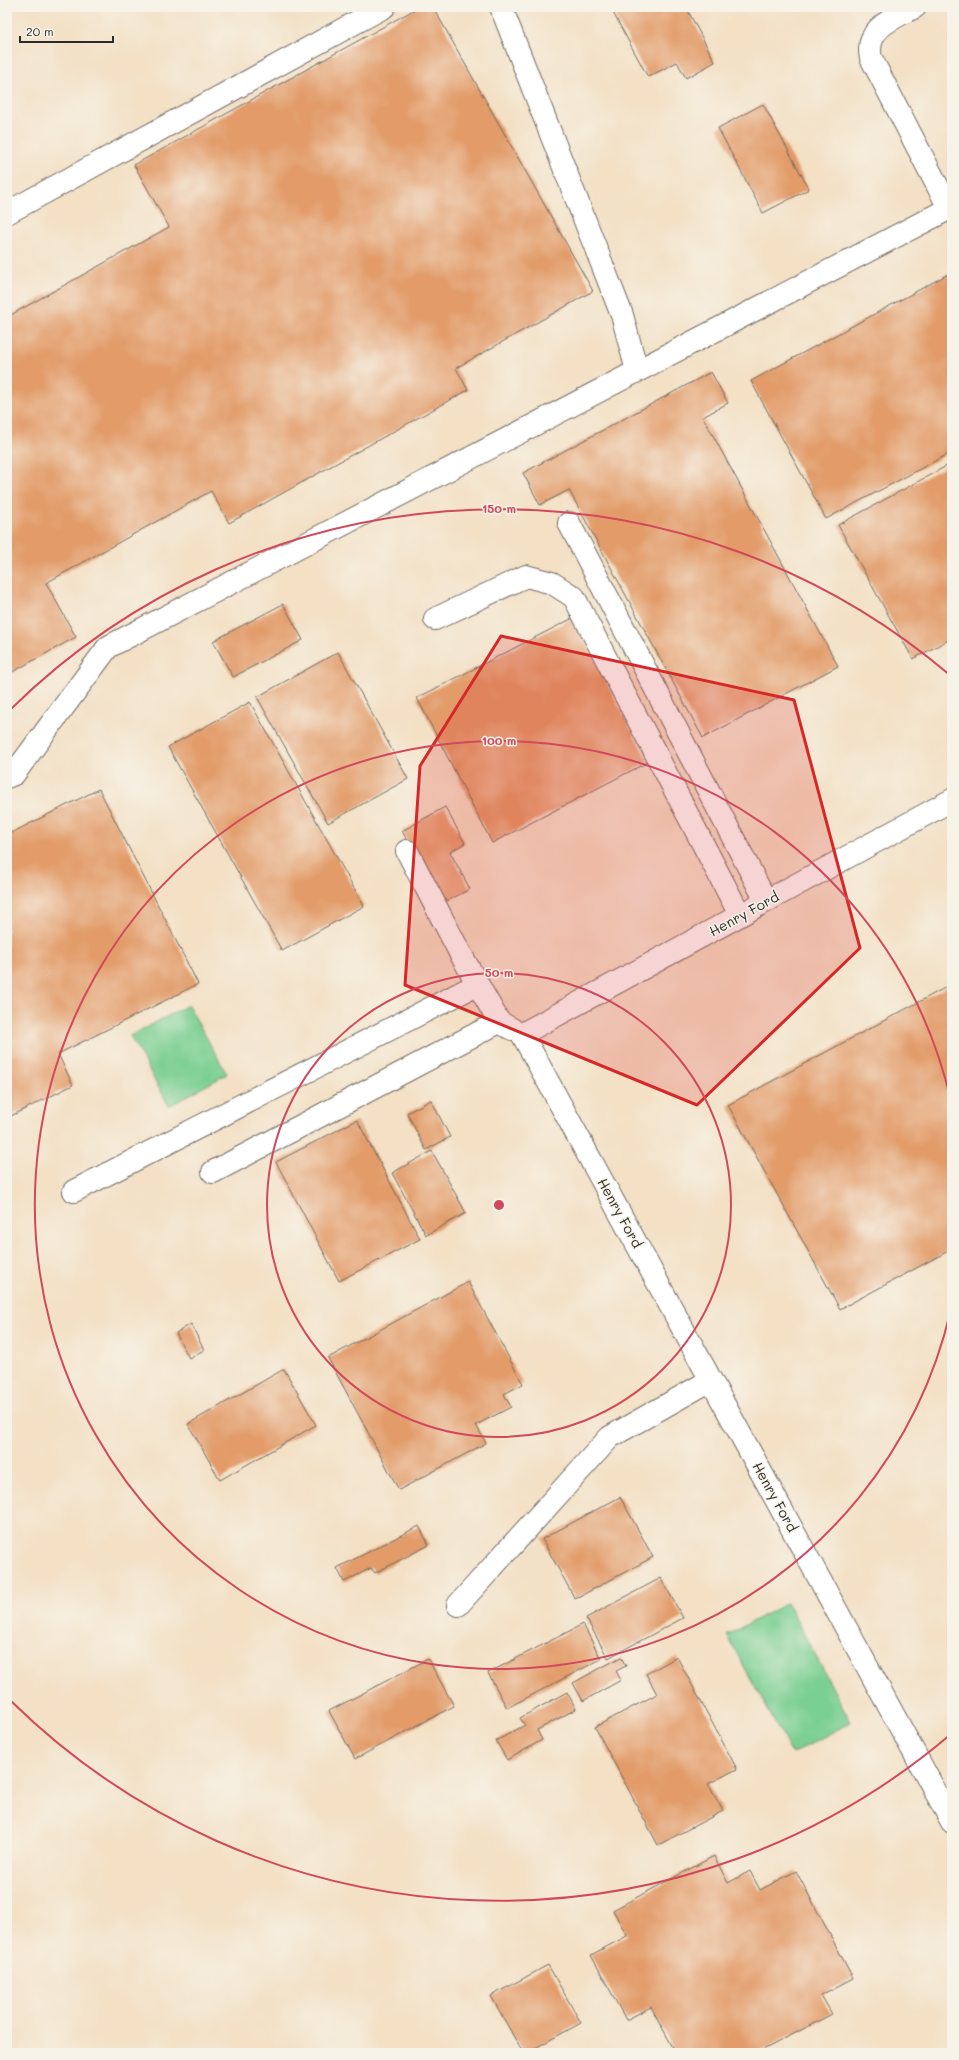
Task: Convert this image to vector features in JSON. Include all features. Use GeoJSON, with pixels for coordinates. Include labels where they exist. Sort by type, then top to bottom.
{"type":"FeatureCollection","features":[{"type":"Feature","properties":{"kind":"street"},"geometry":{"type":"LineString","coordinates":[[7,213],[384,7]]}},
{"type":"Feature","properties":{"kind":"street"},"geometry":{"type":"LineString","coordinates":[[502,7],[622,315],[637,371]]}},
{"type":"Feature","properties":{"kind":"street"},"geometry":{"type":"LineString","coordinates":[[7,777],[14,774],[108,647],[951,207],[870,58],[870,40],[875,32],[883,24],[915,7]]}},
{"type":"Feature","properties":{"kind":"street"},"geometry":{"type":"LineString","coordinates":[[569,523],[766,902]]}},
{"type":"Feature","properties":{"kind":"street"},"geometry":{"type":"LineString","coordinates":[[435,619],[526,576],[552,583],[574,597],[740,915]]}},
{"type":"Feature","properties":{"kind":"street","name":"Henry Ford"},"geometry":{"type":"LineString","coordinates":[[952,800],[522,1034],[952,1822]]}},
{"type":"Feature","properties":{"kind":"street"},"geometry":{"type":"LineString","coordinates":[[407,851],[499,1022],[522,1034]]}},
{"type":"Feature","properties":{"kind":"street"},"geometry":{"type":"LineString","coordinates":[[74,1191],[478,984]]}},
{"type":"Feature","properties":{"kind":"street"},"geometry":{"type":"LineString","coordinates":[[213,1172],[499,1022]]}},
{"type":"Feature","properties":{"kind":"street"},"geometry":{"type":"LineString","coordinates":[[458,1605],[610,1437],[711,1380]]}},
{"type":"Feature","properties":{"kind":"highlighted area"},"geometry":{"type":"Polygon","coordinates":[[[501,636],[794,700],[860,948],[697,1105],[405,985],[420,766],[501,636]]]}},
{"type":"Feature","properties":{"kind":"green space"},"geometry":{"type":"Polygon","coordinates":[[[188,1005],[227,1074],[169,1106],[130,1036],[188,1005]]]}},
{"type":"Feature","properties":{"kind":"green space"},"geometry":{"type":"Polygon","coordinates":[[[787,1603],[851,1722],[792,1754],[727,1635],[787,1603]]]}},
{"type":"Feature","properties":{"kind":"building"},"geometry":{"type":"Polygon","coordinates":[[[419,7],[433,7],[593,291],[456,368],[468,390],[229,523],[211,491],[46,583],[76,637],[7,675],[7,317],[169,227],[134,165],[419,7]]]}},
{"type":"Feature","properties":{"kind":"building"},"geometry":{"type":"Polygon","coordinates":[[[610,7],[686,7],[715,62],[686,78],[677,62],[648,77],[610,7]]]}},
{"type":"Feature","properties":{"kind":"building"},"geometry":{"type":"Polygon","coordinates":[[[763,104],[809,189],[763,213],[718,128],[763,104]]]}},
{"type":"Feature","properties":{"kind":"building"},"geometry":{"type":"Polygon","coordinates":[[[952,272],[952,452],[826,519],[751,381],[952,272]]]}},
{"type":"Feature","properties":{"kind":"building"},"geometry":{"type":"Polygon","coordinates":[[[711,372],[728,403],[703,417],[838,666],[703,738],[569,490],[540,505],[523,473],[711,372]]]}},
{"type":"Feature","properties":{"kind":"building"},"geometry":{"type":"Polygon","coordinates":[[[952,463],[952,638],[913,659],[838,525],[952,463]]]}},
{"type":"Feature","properties":{"kind":"building"},"geometry":{"type":"Polygon","coordinates":[[[283,604],[303,640],[233,677],[213,641],[283,604]]]}},
{"type":"Feature","properties":{"kind":"building"},"geometry":{"type":"Polygon","coordinates":[[[573,618],[648,762],[492,843],[417,698],[573,618]]]}},
{"type":"Feature","properties":{"kind":"building"},"geometry":{"type":"Polygon","coordinates":[[[338,652],[408,779],[328,823],[257,697],[338,652]]]}},
{"type":"Feature","properties":{"kind":"building"},"geometry":{"type":"Polygon","coordinates":[[[250,702],[364,906],[282,951],[168,747],[250,702]]]}},
{"type":"Feature","properties":{"kind":"building"},"geometry":{"type":"Polygon","coordinates":[[[99,789],[198,984],[58,1054],[73,1085],[7,1118],[7,835],[99,789]]]}},
{"type":"Feature","properties":{"kind":"building"},"geometry":{"type":"Polygon","coordinates":[[[445,807],[465,843],[450,852],[470,889],[443,903],[402,831],[445,807]]]}},
{"type":"Feature","properties":{"kind":"building"},"geometry":{"type":"Polygon","coordinates":[[[952,984],[952,1249],[840,1309],[728,1105],[952,984]]]}},
{"type":"Feature","properties":{"kind":"building"},"geometry":{"type":"Polygon","coordinates":[[[431,1100],[450,1137],[426,1150],[407,1113],[431,1100]]]}},
{"type":"Feature","properties":{"kind":"building"},"geometry":{"type":"Polygon","coordinates":[[[357,1120],[420,1239],[339,1281],[276,1162],[357,1120]]]}},
{"type":"Feature","properties":{"kind":"building"},"geometry":{"type":"Polygon","coordinates":[[[432,1151],[466,1213],[426,1235],[392,1173],[432,1151]]]}},
{"type":"Feature","properties":{"kind":"building"},"geometry":{"type":"Polygon","coordinates":[[[468,1282],[523,1384],[504,1394],[511,1407],[476,1425],[486,1443],[399,1490],[328,1358],[468,1282]]]}},
{"type":"Feature","properties":{"kind":"building"},"geometry":{"type":"Polygon","coordinates":[[[191,1324],[204,1350],[189,1358],[176,1333],[191,1324]]]}},
{"type":"Feature","properties":{"kind":"building"},"geometry":{"type":"Polygon","coordinates":[[[284,1369],[316,1425],[220,1480],[188,1424],[284,1369]]]}},
{"type":"Feature","properties":{"kind":"building"},"geometry":{"type":"Polygon","coordinates":[[[620,1497],[653,1557],[575,1599],[542,1539],[620,1497]]]}},
{"type":"Feature","properties":{"kind":"building"},"geometry":{"type":"Polygon","coordinates":[[[419,1526],[429,1545],[375,1573],[371,1568],[344,1582],[337,1568],[419,1526]]]}},
{"type":"Feature","properties":{"kind":"building"},"geometry":{"type":"Polygon","coordinates":[[[661,1578],[683,1618],[608,1658],[586,1618],[661,1578]]]}},
{"type":"Feature","properties":{"kind":"building"},"geometry":{"type":"Polygon","coordinates":[[[583,1624],[601,1659],[507,1708],[488,1673],[583,1624]]]}},
{"type":"Feature","properties":{"kind":"building"},"geometry":{"type":"Polygon","coordinates":[[[621,1657],[626,1666],[616,1671],[621,1680],[583,1701],[573,1683],[621,1657]]]}},
{"type":"Feature","properties":{"kind":"building"},"geometry":{"type":"Polygon","coordinates":[[[677,1657],[737,1769],[708,1784],[723,1811],[658,1845],[595,1727],[657,1694],[646,1674],[677,1657]]]}},
{"type":"Feature","properties":{"kind":"building"},"geometry":{"type":"Polygon","coordinates":[[[428,1659],[454,1706],[355,1759],[329,1711],[428,1659]]]}},
{"type":"Feature","properties":{"kind":"building"},"geometry":{"type":"Polygon","coordinates":[[[567,1692],[576,1709],[537,1730],[542,1740],[507,1760],[496,1741],[525,1725],[520,1718],[567,1692]]]}},
{"type":"Feature","properties":{"kind":"building"},"geometry":{"type":"Polygon","coordinates":[[[714,1856],[728,1883],[750,1871],[760,1890],[796,1871],[853,1978],[821,1995],[832,2014],[757,2053],[676,2053],[651,2007],[626,2020],[591,1955],[627,1936],[613,1910],[714,1856]]]}},
{"type":"Feature","properties":{"kind":"building"},"geometry":{"type":"Polygon","coordinates":[[[548,1965],[581,2023],[526,2053],[523,2053],[491,1996],[548,1965]]]}}]}
